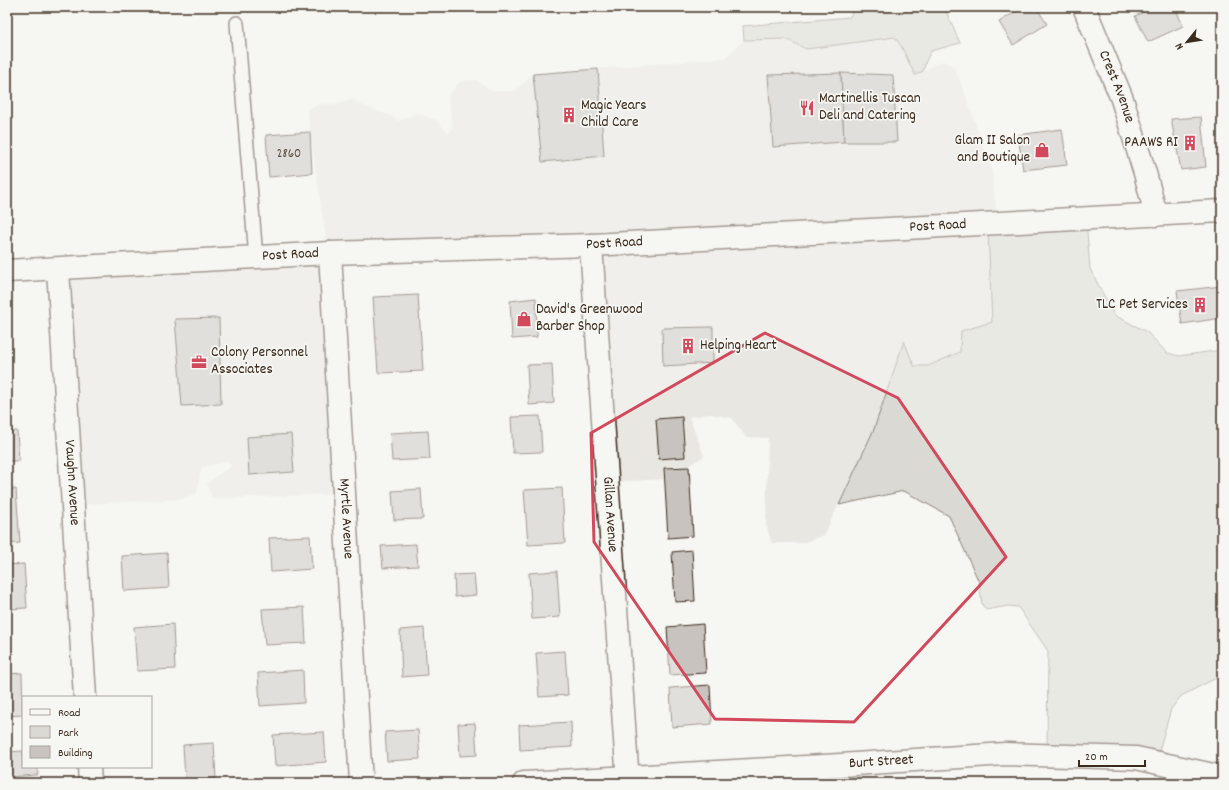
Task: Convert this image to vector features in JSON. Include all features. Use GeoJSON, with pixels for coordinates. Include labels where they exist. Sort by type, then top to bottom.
{"type":"FeatureCollection","features":[{"type":"Feature","properties":{"kind":"street","name":"Crest Avenue"},"geometry":{"type":"LineString","coordinates":[[1084,7],[1122,99],[1145,173],[1156,215]]}},
{"type":"Feature","properties":{"kind":"street","name":"Post Road"},"geometry":{"type":"LineString","coordinates":[[7,271],[416,250],[591,245],[1222,211]]}},
{"type":"Feature","properties":{"kind":"street","name":"Gillan Avenue"},"geometry":{"type":"LineString","coordinates":[[591,245],[627,780]]}},
{"type":"Feature","properties":{"kind":"street","name":"Myrtle Avenue"},"geometry":{"type":"LineString","coordinates":[[330,254],[361,783]]}},
{"type":"Feature","properties":{"kind":"street","name":"Vaughn Avenue"},"geometry":{"type":"LineString","coordinates":[[58,269],[85,696]]}},
{"type":"Feature","properties":{"kind":"street","name":"Burt Street"},"geometry":{"type":"LineString","coordinates":[[524,783],[627,780],[1005,754],[1136,758],[1213,775]]}},
{"type":"Feature","properties":{"kind":"street"},"geometry":{"type":"LineString","coordinates":[[89,768],[90,783]]}},
{"type":"Feature","properties":{"kind":"lane"},"geometry":{"type":"LineString","coordinates":[[237,23],[256,258]]}},
{"type":"Feature","properties":{"kind":"highlighted area"},"geometry":{"type":"Polygon","coordinates":[[[765,333],[898,398],[1006,557],[854,722],[715,719],[594,542],[591,433],[765,333]]]}},
{"type":"Feature","properties":{"kind":"shaded area"},"geometry":{"type":"Polygon","coordinates":[[[895,37],[915,75],[943,61],[954,67],[962,85],[992,170],[997,223],[988,229],[992,322],[961,331],[960,352],[928,366],[914,366],[903,342],[874,429],[824,535],[802,543],[772,543],[766,525],[768,438],[746,437],[732,418],[710,414],[689,417],[704,456],[667,479],[609,482],[589,249],[337,253],[336,494],[212,499],[207,483],[231,466],[228,461],[201,468],[197,493],[182,499],[73,505],[62,268],[328,254],[307,109],[320,104],[339,104],[352,99],[363,106],[391,116],[399,121],[416,113],[436,120],[448,133],[452,128],[448,95],[461,81],[476,80],[492,91],[515,91],[533,74],[725,58],[744,40],[786,39],[806,49],[895,37]]]}},
{"type":"Feature","properties":{"kind":"green space"},"geometry":{"type":"Polygon","coordinates":[[[854,7],[944,7],[960,43],[931,51],[923,71],[915,75],[895,37],[806,49],[786,39],[744,40],[743,26],[850,17],[854,7]]]}},
{"type":"Feature","properties":{"kind":"green space"},"geometry":{"type":"Polygon","coordinates":[[[1086,220],[1090,269],[1114,315],[1147,332],[1167,353],[1179,356],[1222,350],[1222,675],[1181,696],[1171,709],[1156,761],[1047,751],[1048,651],[1018,607],[1008,606],[986,610],[982,604],[979,582],[949,516],[904,491],[839,505],[874,429],[904,341],[914,366],[928,366],[960,352],[961,331],[992,322],[988,229],[1086,220]]]}},
{"type":"Feature","properties":{"kind":"building"},"geometry":{"type":"Polygon","coordinates":[[[1023,7],[1036,7],[1047,24],[1013,45],[999,22],[1023,7]]]}},
{"type":"Feature","properties":{"kind":"building"},"geometry":{"type":"Polygon","coordinates":[[[1155,7],[1175,7],[1183,26],[1148,42],[1135,16],[1155,7]]]}},
{"type":"Feature","properties":{"kind":"building","name":"Magic Years Child Care"},"geometry":{"type":"Polygon","coordinates":[[[598,69],[604,156],[542,162],[533,74],[598,69]]]}},
{"type":"Feature","properties":{"kind":"building","name":"Martinellis Tuscan Deli and Catering"},"geometry":{"type":"Polygon","coordinates":[[[841,73],[844,142],[773,147],[768,75],[841,73]]]}},
{"type":"Feature","properties":{"kind":"building"},"geometry":{"type":"Polygon","coordinates":[[[841,73],[893,75],[897,142],[844,142],[841,73]]]}},
{"type":"Feature","properties":{"kind":"building","name":"PAAWS RI"},"geometry":{"type":"Polygon","coordinates":[[[1201,117],[1206,167],[1181,170],[1171,119],[1201,117]]]}},
{"type":"Feature","properties":{"kind":"building","name":"Glam II Salon and Boutique"},"geometry":{"type":"Polygon","coordinates":[[[1062,129],[1067,165],[1023,170],[1018,135],[1062,129]]]}},
{"type":"Feature","properties":{"kind":"building"},"geometry":{"type":"Polygon","coordinates":[[[310,132],[312,173],[269,177],[266,135],[310,132]]]}},
{"type":"Feature","properties":{"kind":"building","name":"TLC Pet Services"},"geometry":{"type":"Polygon","coordinates":[[[1222,286],[1222,318],[1182,324],[1177,291],[1222,286]]]}},
{"type":"Feature","properties":{"kind":"building"},"geometry":{"type":"Polygon","coordinates":[[[418,295],[423,371],[378,373],[373,297],[418,295]]]}},
{"type":"Feature","properties":{"kind":"building","name":"David's Greenwood Barber Shop"},"geometry":{"type":"Polygon","coordinates":[[[536,298],[537,337],[512,339],[510,301],[536,298]]]}},
{"type":"Feature","properties":{"kind":"building"},"geometry":{"type":"Polygon","coordinates":[[[7,317],[10,365],[7,365],[7,317]]]}},
{"type":"Feature","properties":{"kind":"building","name":"Colony Personnel Associates"},"geometry":{"type":"Polygon","coordinates":[[[219,318],[221,404],[182,406],[175,319],[219,318]]]}},
{"type":"Feature","properties":{"kind":"building","name":"Helping Heart"},"geometry":{"type":"Polygon","coordinates":[[[713,327],[713,363],[663,366],[662,328],[713,327]]]}},
{"type":"Feature","properties":{"kind":"building"},"geometry":{"type":"Polygon","coordinates":[[[552,364],[554,403],[529,405],[527,365],[552,364]]]}},
{"type":"Feature","properties":{"kind":"building"},"geometry":{"type":"Polygon","coordinates":[[[540,416],[542,452],[513,453],[511,417],[540,416]]]}},
{"type":"Feature","properties":{"kind":"building"},"geometry":{"type":"Polygon","coordinates":[[[682,417],[685,457],[659,459],[656,419],[682,417]]]}},
{"type":"Feature","properties":{"kind":"building"},"geometry":{"type":"Polygon","coordinates":[[[17,431],[19,461],[7,461],[7,432],[17,431]]]}},
{"type":"Feature","properties":{"kind":"building"},"geometry":{"type":"Polygon","coordinates":[[[428,431],[430,459],[392,461],[390,433],[428,431]]]}},
{"type":"Feature","properties":{"kind":"building"},"geometry":{"type":"Polygon","coordinates":[[[291,434],[294,472],[249,475],[247,437],[291,434]]]}},
{"type":"Feature","properties":{"kind":"building"},"geometry":{"type":"Polygon","coordinates":[[[689,467],[693,536],[668,538],[664,468],[689,467]]]}},
{"type":"Feature","properties":{"kind":"building"},"geometry":{"type":"Polygon","coordinates":[[[562,488],[565,543],[528,545],[524,490],[562,488]]]}},
{"type":"Feature","properties":{"kind":"building"},"geometry":{"type":"Polygon","coordinates":[[[7,489],[16,489],[20,543],[7,544],[7,489]]]}},
{"type":"Feature","properties":{"kind":"building"},"geometry":{"type":"Polygon","coordinates":[[[421,489],[423,519],[394,520],[392,491],[421,489]]]}},
{"type":"Feature","properties":{"kind":"building"},"geometry":{"type":"Polygon","coordinates":[[[310,536],[312,569],[271,572],[269,538],[310,536]]]}},
{"type":"Feature","properties":{"kind":"building"},"geometry":{"type":"Polygon","coordinates":[[[416,544],[418,566],[383,568],[381,546],[416,544]]]}},
{"type":"Feature","properties":{"kind":"building"},"geometry":{"type":"Polygon","coordinates":[[[692,550],[695,601],[675,602],[672,552],[692,550]]]}},
{"type":"Feature","properties":{"kind":"building"},"geometry":{"type":"Polygon","coordinates":[[[167,553],[169,588],[124,591],[122,556],[167,553]]]}},
{"type":"Feature","properties":{"kind":"building"},"geometry":{"type":"Polygon","coordinates":[[[24,564],[27,608],[7,609],[7,565],[24,564]]]}},
{"type":"Feature","properties":{"kind":"building"},"geometry":{"type":"Polygon","coordinates":[[[557,571],[560,617],[532,619],[529,573],[557,571]]]}},
{"type":"Feature","properties":{"kind":"building"},"geometry":{"type":"Polygon","coordinates":[[[474,574],[476,595],[455,597],[454,575],[474,574]]]}},
{"type":"Feature","properties":{"kind":"building"},"geometry":{"type":"Polygon","coordinates":[[[304,607],[306,643],[265,645],[262,609],[304,607]]]}},
{"type":"Feature","properties":{"kind":"building"},"geometry":{"type":"Polygon","coordinates":[[[173,624],[175,669],[137,671],[134,627],[173,624]]]}},
{"type":"Feature","properties":{"kind":"building"},"geometry":{"type":"Polygon","coordinates":[[[703,624],[706,673],[670,675],[667,627],[703,624]]]}},
{"type":"Feature","properties":{"kind":"building"},"geometry":{"type":"Polygon","coordinates":[[[424,628],[427,675],[402,677],[400,630],[424,628]]]}},
{"type":"Feature","properties":{"kind":"building"},"geometry":{"type":"Polygon","coordinates":[[[565,651],[568,695],[539,697],[536,653],[565,651]]]}},
{"type":"Feature","properties":{"kind":"building"},"geometry":{"type":"Polygon","coordinates":[[[303,670],[304,703],[260,706],[258,673],[303,670]]]}},
{"type":"Feature","properties":{"kind":"building"},"geometry":{"type":"Polygon","coordinates":[[[22,673],[22,715],[7,716],[7,674],[22,673]]]}},
{"type":"Feature","properties":{"kind":"building"},"geometry":{"type":"Polygon","coordinates":[[[710,685],[712,724],[672,727],[670,688],[710,685]]]}},
{"type":"Feature","properties":{"kind":"building"},"geometry":{"type":"Polygon","coordinates":[[[571,722],[572,747],[520,750],[519,725],[571,722]]]}},
{"type":"Feature","properties":{"kind":"building"},"geometry":{"type":"Polygon","coordinates":[[[475,723],[477,755],[460,756],[458,724],[475,723]]]}},
{"type":"Feature","properties":{"kind":"building"},"geometry":{"type":"Polygon","coordinates":[[[418,730],[420,759],[387,761],[385,732],[418,730]]]}},
{"type":"Feature","properties":{"kind":"building"},"geometry":{"type":"Polygon","coordinates":[[[324,732],[326,762],[275,766],[273,735],[324,732]]]}},
{"type":"Feature","properties":{"kind":"building"},"geometry":{"type":"Polygon","coordinates":[[[214,743],[216,779],[185,780],[183,745],[214,743]]]}},
{"type":"Feature","properties":{"kind":"building"},"geometry":{"type":"Polygon","coordinates":[[[22,751],[22,768],[37,768],[38,775],[7,777],[7,752],[22,751]]]}},
{"type":"Feature","properties":{"kind":"place","name":"Martinellis Tuscan Deli and Catering"},"geometry":{"type":"Point","coordinates":[807,108]}},
{"type":"Feature","properties":{"kind":"place","name":"Magic Years Child Care"},"geometry":{"type":"Point","coordinates":[569,115]}},
{"type":"Feature","properties":{"kind":"place","name":"PAAWS RI"},"geometry":{"type":"Point","coordinates":[1190,143]}},
{"type":"Feature","properties":{"kind":"place","name":"Glam II Salon and Boutique"},"geometry":{"type":"Point","coordinates":[1042,150]}},
{"type":"Feature","properties":{"kind":"place","name":"TLC Pet Services"},"geometry":{"type":"Point","coordinates":[1200,305]}},
{"type":"Feature","properties":{"kind":"place","name":"David's Greenwood Barber Shop"},"geometry":{"type":"Point","coordinates":[524,319]}},
{"type":"Feature","properties":{"kind":"place","name":"Helping Heart"},"geometry":{"type":"Point","coordinates":[688,346]}},
{"type":"Feature","properties":{"kind":"place","name":"Colony Personnel Associates"},"geometry":{"type":"Point","coordinates":[199,362]}}]}
